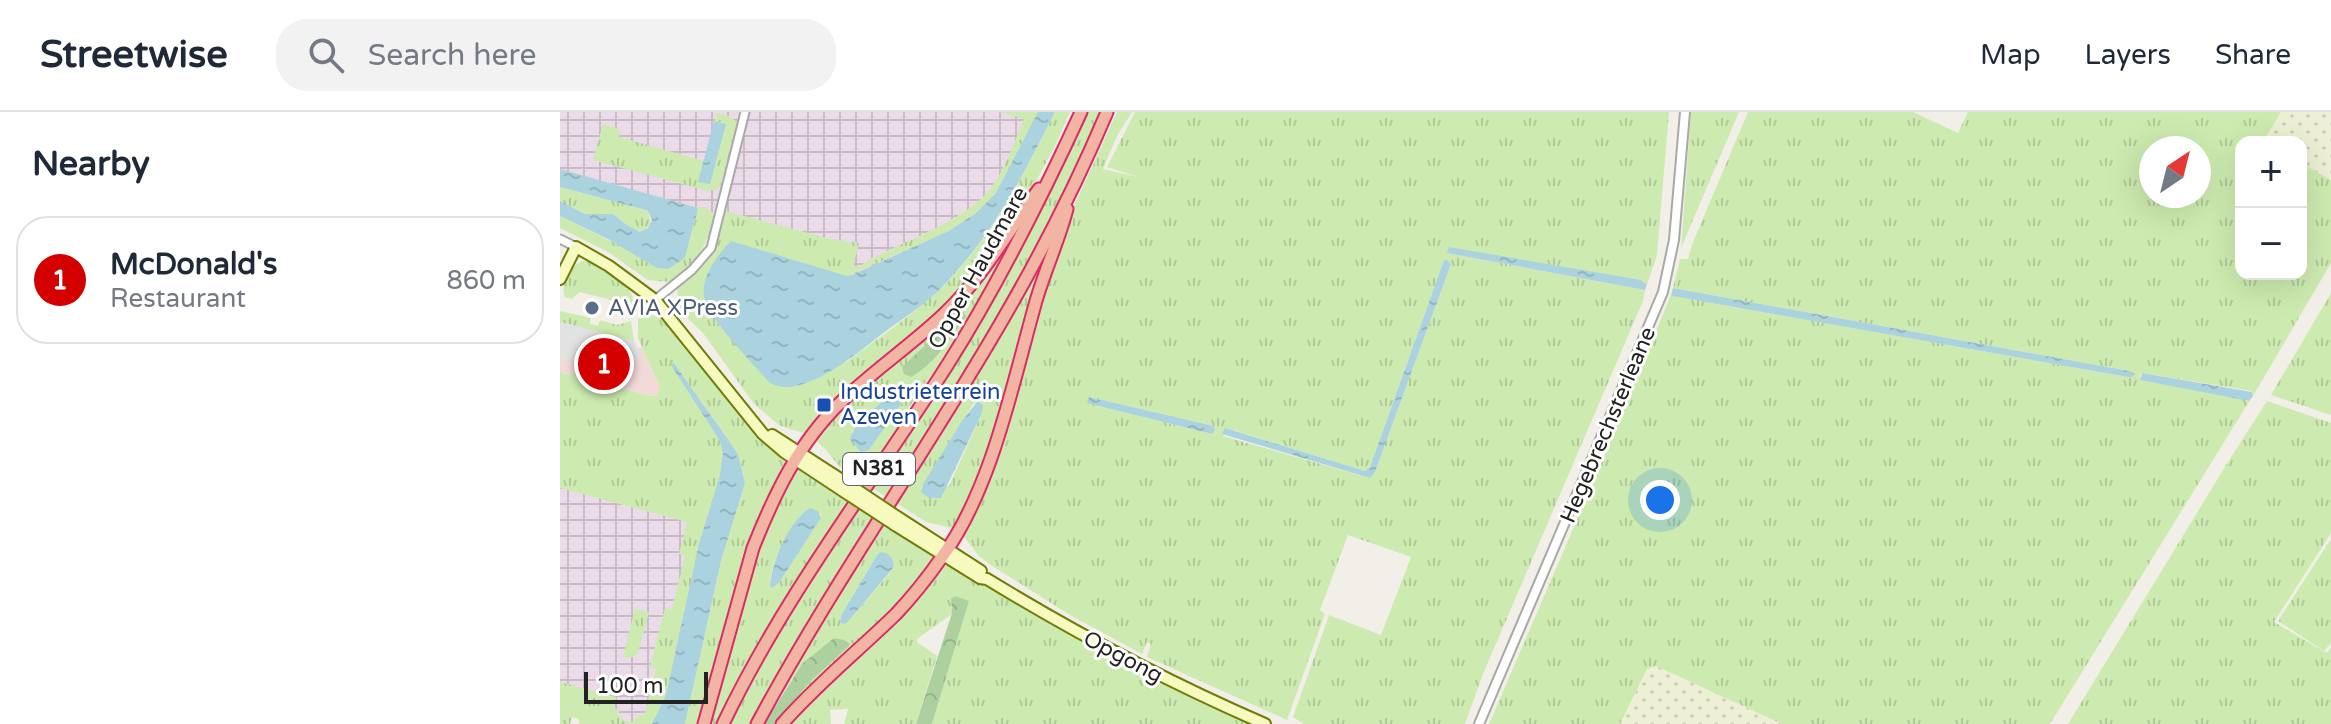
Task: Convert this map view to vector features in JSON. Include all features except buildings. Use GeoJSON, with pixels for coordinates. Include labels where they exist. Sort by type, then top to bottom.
{"type":"FeatureCollection","features":[{"type":"Feature","properties":{"kind":"highway"},"geometry":{"type":"LineString","coordinates":[[704,724],[753,548],[797,456],[841,402],[943,315],[968,289],[1029,211],[1057,163],[1081,112]]}},
{"type":"Feature","properties":{"kind":"highway","name":"Opper Haudmare"},"geometry":{"type":"LineString","coordinates":[[757,724],[808,631],[1004,318],[1059,223],[1107,112]]}},
{"type":"Feature","properties":{"kind":"highway","name":"Opper Haudmare"},"geometry":{"type":"LineString","coordinates":[[723,724],[784,612],[948,364],[998,280],[1029,211]]}},
{"type":"Feature","properties":{"kind":"highway"},"geometry":{"type":"LineString","coordinates":[[782,724],[812,691],[897,613],[945,552],[989,464],[1059,223]]}},
{"type":"Feature","properties":{"kind":"main road","name":"Opgong"},"geometry":{"type":"LineString","coordinates":[[576,247],[609,266],[655,300],[763,434],[980,578],[987,579],[1130,662],[1265,724]]}},
{"type":"Feature","properties":{"kind":"main road"},"geometry":{"type":"LineString","coordinates":[[560,279],[576,247]]}},
{"type":"Feature","properties":{"kind":"street"},"geometry":{"type":"LineString","coordinates":[[655,300],[692,270],[711,248],[745,112]]}},
{"type":"Feature","properties":{"kind":"street","name":"Hegebrechsterleane"},"geometry":{"type":"LineString","coordinates":[[1479,724],[1663,292],[1674,240],[1685,112]]}},
{"type":"Feature","properties":{"kind":"street"},"geometry":{"type":"LineString","coordinates":[[560,239],[576,247]]}},
{"type":"Feature","properties":{"kind":"shaded area"},"geometry":{"type":"Polygon","coordinates":[[[560,112],[1046,112],[1016,174],[868,299],[733,259],[675,212],[560,179],[560,112]]]}},
{"type":"Feature","properties":{"kind":"shaded area"},"geometry":{"type":"Polygon","coordinates":[[[560,322],[634,341],[638,348],[642,347],[660,387],[659,393],[651,396],[560,372],[560,322]]]}},
{"type":"Feature","properties":{"kind":"shaded area"},"geometry":{"type":"Polygon","coordinates":[[[560,322],[634,341],[643,359],[637,357],[635,362],[583,349],[579,363],[560,358],[560,322]]]}},
{"type":"Feature","properties":{"kind":"shaded area"},"geometry":{"type":"Polygon","coordinates":[[[560,378],[739,426],[660,724],[615,724],[560,711],[560,378]]]}},
{"type":"Feature","properties":{"kind":"green space"},"geometry":{"type":"Polygon","coordinates":[[[999,112],[1038,112],[996,193],[976,213],[947,232],[847,276],[845,363],[922,305],[953,276],[1002,210],[1055,112],[1070,112],[1022,208],[1001,241],[941,313],[860,381],[831,401],[817,416],[807,434],[780,426],[754,404],[703,333],[679,310],[677,287],[705,263],[718,237],[725,211],[831,239],[859,243],[853,267],[860,266],[945,223],[983,197],[1002,170],[1024,119],[999,112]]]}},
{"type":"Feature","properties":{"kind":"green space"},"geometry":{"type":"Polygon","coordinates":[[[1086,112],[1101,112],[1074,173],[1007,302],[886,497],[871,487],[1028,232],[1086,112]]]}},
{"type":"Feature","properties":{"kind":"green space"},"geometry":{"type":"Polygon","coordinates":[[[1117,112],[1132,112],[1117,136],[1103,169],[1138,177],[1107,167],[1135,112],[1669,112],[1657,254],[1647,285],[1641,280],[1447,253],[1645,290],[1643,301],[1483,674],[1465,724],[1304,724],[1293,717],[1329,615],[1381,635],[1411,557],[1348,535],[1320,610],[1325,614],[1287,720],[1147,657],[1151,644],[1147,642],[1142,654],[1070,615],[978,555],[961,533],[987,487],[1063,230],[1117,112]],[[1444,260],[1370,467],[1365,471],[1226,428],[1223,436],[1370,478],[1375,472],[1451,264],[1444,260]],[[1089,397],[1088,403],[1212,434],[1215,430],[1214,426],[1089,397]]]}},
{"type":"Feature","properties":{"kind":"green space"},"geometry":{"type":"Polygon","coordinates":[[[1691,112],[1739,112],[1681,248],[1691,112]]]}},
{"type":"Feature","properties":{"kind":"green space"},"geometry":{"type":"Polygon","coordinates":[[[1748,112],[1913,112],[1958,133],[1968,112],[2281,112],[2267,136],[2235,136],[2235,280],[2307,280],[2307,166],[2331,180],[2331,263],[2253,396],[2252,391],[2140,375],[2140,380],[2250,400],[2050,724],[1782,724],[1656,666],[1647,669],[1620,724],[1489,724],[1671,295],[2128,377],[2134,374],[1673,288],[1680,259],[1688,259],[1748,112]]]}},
{"type":"Feature","properties":{"kind":"green space"},"geometry":{"type":"Polygon","coordinates":[[[2281,112],[2331,112],[2331,180],[2307,166],[2307,136],[2267,136],[2281,112]]]}},
{"type":"Feature","properties":{"kind":"green space"},"geometry":{"type":"Polygon","coordinates":[[[717,113],[737,122],[717,189],[708,191],[593,160],[603,124],[620,129],[619,137],[704,161],[699,182],[726,124],[714,121],[717,113]]]}},
{"type":"Feature","properties":{"kind":"green space"},"geometry":{"type":"Polygon","coordinates":[[[560,187],[648,211],[651,224],[640,232],[613,214],[585,214],[560,201],[560,187]]]}},
{"type":"Feature","properties":{"kind":"green space"},"geometry":{"type":"Polygon","coordinates":[[[694,207],[705,207],[715,214],[711,227],[695,261],[669,282],[648,280],[608,252],[560,228],[560,216],[668,269],[685,258],[698,209],[694,207]]]}},
{"type":"Feature","properties":{"kind":"green space"},"geometry":{"type":"Polygon","coordinates":[[[1028,213],[947,355],[923,386],[901,426],[863,481],[840,467],[814,439],[832,416],[945,316],[1028,213]],[[907,390],[884,401],[852,432],[861,452],[869,450],[906,397],[907,390]]]}},
{"type":"Feature","properties":{"kind":"green space"},"geometry":{"type":"Polygon","coordinates":[[[1051,242],[992,448],[955,529],[926,522],[895,502],[1051,242]],[[974,403],[921,488],[949,486],[982,413],[974,403]]]}},
{"type":"Feature","properties":{"kind":"green space"},"geometry":{"type":"Polygon","coordinates":[[[583,261],[595,262],[631,287],[633,303],[630,309],[624,313],[608,299],[580,292],[572,299],[565,297],[567,276],[583,261]]]}},
{"type":"Feature","properties":{"kind":"green space"},"geometry":{"type":"Polygon","coordinates":[[[2331,293],[2331,415],[2271,395],[2331,293]]]}},
{"type":"Feature","properties":{"kind":"green space"},"geometry":{"type":"Polygon","coordinates":[[[958,310],[963,310],[966,317],[941,350],[928,365],[911,377],[904,374],[902,367],[946,326],[958,310]]]}},
{"type":"Feature","properties":{"kind":"green space"},"geometry":{"type":"Polygon","coordinates":[[[560,311],[591,318],[590,324],[598,326],[600,320],[617,325],[631,321],[634,341],[560,322],[560,311]]]}},
{"type":"Feature","properties":{"kind":"green space"},"geometry":{"type":"Polygon","coordinates":[[[651,315],[665,319],[783,456],[786,467],[762,520],[701,724],[685,724],[721,561],[745,483],[738,454],[674,363],[721,441],[723,454],[720,475],[699,544],[666,695],[652,724],[579,724],[579,719],[572,717],[570,724],[560,724],[560,682],[616,697],[614,708],[619,710],[619,716],[624,721],[633,722],[638,715],[644,716],[656,669],[650,667],[665,608],[672,609],[685,556],[679,554],[687,522],[560,488],[560,372],[569,375],[577,373],[608,381],[616,387],[657,395],[660,387],[638,338],[638,319],[651,315]]]}},
{"type":"Feature","properties":{"kind":"green space"},"geometry":{"type":"Polygon","coordinates":[[[2267,401],[2331,423],[2331,533],[2274,622],[2327,653],[2331,647],[2331,724],[2068,724],[2228,462],[2267,401]]]}},
{"type":"Feature","properties":{"kind":"green space"},"geometry":{"type":"Polygon","coordinates":[[[797,467],[849,501],[779,610],[718,724],[707,724],[739,609],[767,520],[797,467]],[[821,514],[800,516],[776,557],[771,575],[772,588],[779,583],[821,514]]]}},
{"type":"Feature","properties":{"kind":"green space"},"geometry":{"type":"Polygon","coordinates":[[[858,507],[874,517],[781,668],[751,724],[728,724],[789,615],[858,507]]]}},
{"type":"Feature","properties":{"kind":"green space"},"geometry":{"type":"Polygon","coordinates":[[[882,523],[935,555],[936,559],[909,595],[779,724],[774,724],[811,681],[848,647],[802,664],[762,724],[803,649],[829,614],[844,582],[882,523]],[[877,555],[842,614],[847,623],[893,569],[877,555]]]}},
{"type":"Feature","properties":{"kind":"green space"},"geometry":{"type":"Polygon","coordinates":[[[2331,539],[2331,643],[2324,651],[2278,621],[2331,539]]]}},
{"type":"Feature","properties":{"kind":"green space"},"geometry":{"type":"Polygon","coordinates":[[[949,565],[1257,724],[932,724],[969,601],[951,599],[952,614],[917,639],[937,656],[916,724],[844,724],[848,709],[830,710],[831,724],[786,724],[940,568],[949,565]]]}},
{"type":"Feature","properties":{"kind":"green space"},"geometry":{"type":"Polygon","coordinates":[[[955,596],[969,601],[932,724],[916,724],[952,613],[951,599],[955,596]]]}},
{"type":"Feature","properties":{"kind":"green space"},"geometry":{"type":"Polygon","coordinates":[[[635,609],[649,612],[638,652],[633,657],[623,657],[635,609]]]}},
{"type":"Feature","properties":{"kind":"green space"},"geometry":{"type":"Polygon","coordinates":[[[834,638],[850,644],[811,681],[774,724],[764,724],[802,664],[834,638]]]}},
{"type":"Feature","properties":{"kind":"green space"},"geometry":{"type":"Polygon","coordinates":[[[1656,666],[1782,724],[1620,724],[1647,669],[1656,666]]]}},
{"type":"Feature","properties":{"kind":"water"},"geometry":{"type":"Polygon","coordinates":[[[1038,112],[1055,112],[1028,165],[975,249],[929,299],[831,371],[798,386],[783,387],[770,383],[713,316],[704,297],[705,282],[716,260],[731,241],[852,275],[947,232],[976,213],[996,193],[1038,112]]]}},
{"type":"Feature","properties":{"kind":"water"},"geometry":{"type":"Polygon","coordinates":[[[714,121],[726,124],[710,184],[698,182],[714,121]]]}},
{"type":"Feature","properties":{"kind":"water"},"geometry":{"type":"Polygon","coordinates":[[[560,169],[698,208],[685,258],[668,269],[657,268],[608,239],[560,216],[560,201],[585,214],[613,214],[640,232],[648,228],[652,220],[648,211],[560,187],[560,169]]]}},
{"type":"Feature","properties":{"kind":"water"},"geometry":{"type":"Polygon","coordinates":[[[1449,247],[1641,280],[1647,285],[1645,290],[1447,253],[1449,247]]]}},
{"type":"Feature","properties":{"kind":"water"},"geometry":{"type":"Polygon","coordinates":[[[1444,260],[1451,264],[1375,472],[1370,478],[1222,434],[1225,428],[1365,471],[1370,467],[1444,260]]]}},
{"type":"Feature","properties":{"kind":"water"},"geometry":{"type":"Polygon","coordinates":[[[1673,288],[2135,374],[2128,377],[1673,296],[1673,288]]]}},
{"type":"Feature","properties":{"kind":"water"},"geometry":{"type":"Polygon","coordinates":[[[674,363],[738,454],[745,483],[721,561],[685,724],[652,724],[666,695],[699,544],[720,475],[723,454],[720,441],[671,365],[674,363]]]}},
{"type":"Feature","properties":{"kind":"water"},"geometry":{"type":"Polygon","coordinates":[[[2142,373],[2252,392],[2253,396],[2250,400],[2244,400],[2140,380],[2142,373]]]}},
{"type":"Feature","properties":{"kind":"water"},"geometry":{"type":"Polygon","coordinates":[[[900,388],[907,390],[906,397],[869,450],[861,452],[850,439],[853,432],[871,411],[900,388]]]}},
{"type":"Feature","properties":{"kind":"water"},"geometry":{"type":"Polygon","coordinates":[[[1089,397],[1214,426],[1215,430],[1212,434],[1087,403],[1089,397]]]}},
{"type":"Feature","properties":{"kind":"water"},"geometry":{"type":"Polygon","coordinates":[[[978,401],[983,405],[982,413],[941,498],[929,498],[921,492],[923,484],[978,401]]]}},
{"type":"Feature","properties":{"kind":"water"},"geometry":{"type":"Polygon","coordinates":[[[810,508],[818,511],[821,518],[779,583],[772,588],[771,576],[782,543],[802,514],[810,508]]]}},
{"type":"Feature","properties":{"kind":"water"},"geometry":{"type":"Polygon","coordinates":[[[881,552],[891,557],[893,568],[843,624],[840,622],[842,614],[881,552]]]}},
{"type":"Feature","properties":{"kind":"place","name":"AVIA XPress"},"geometry":{"type":"Point","coordinates":[592,308]}},
{"type":"Feature","properties":{"kind":"place","name":"McDonald's"},"geometry":{"type":"Point","coordinates":[604,364]}},
{"type":"Feature","properties":{"kind":"place","name":"Industrieterrein Azeven"},"geometry":{"type":"Point","coordinates":[824,405]}}]}
